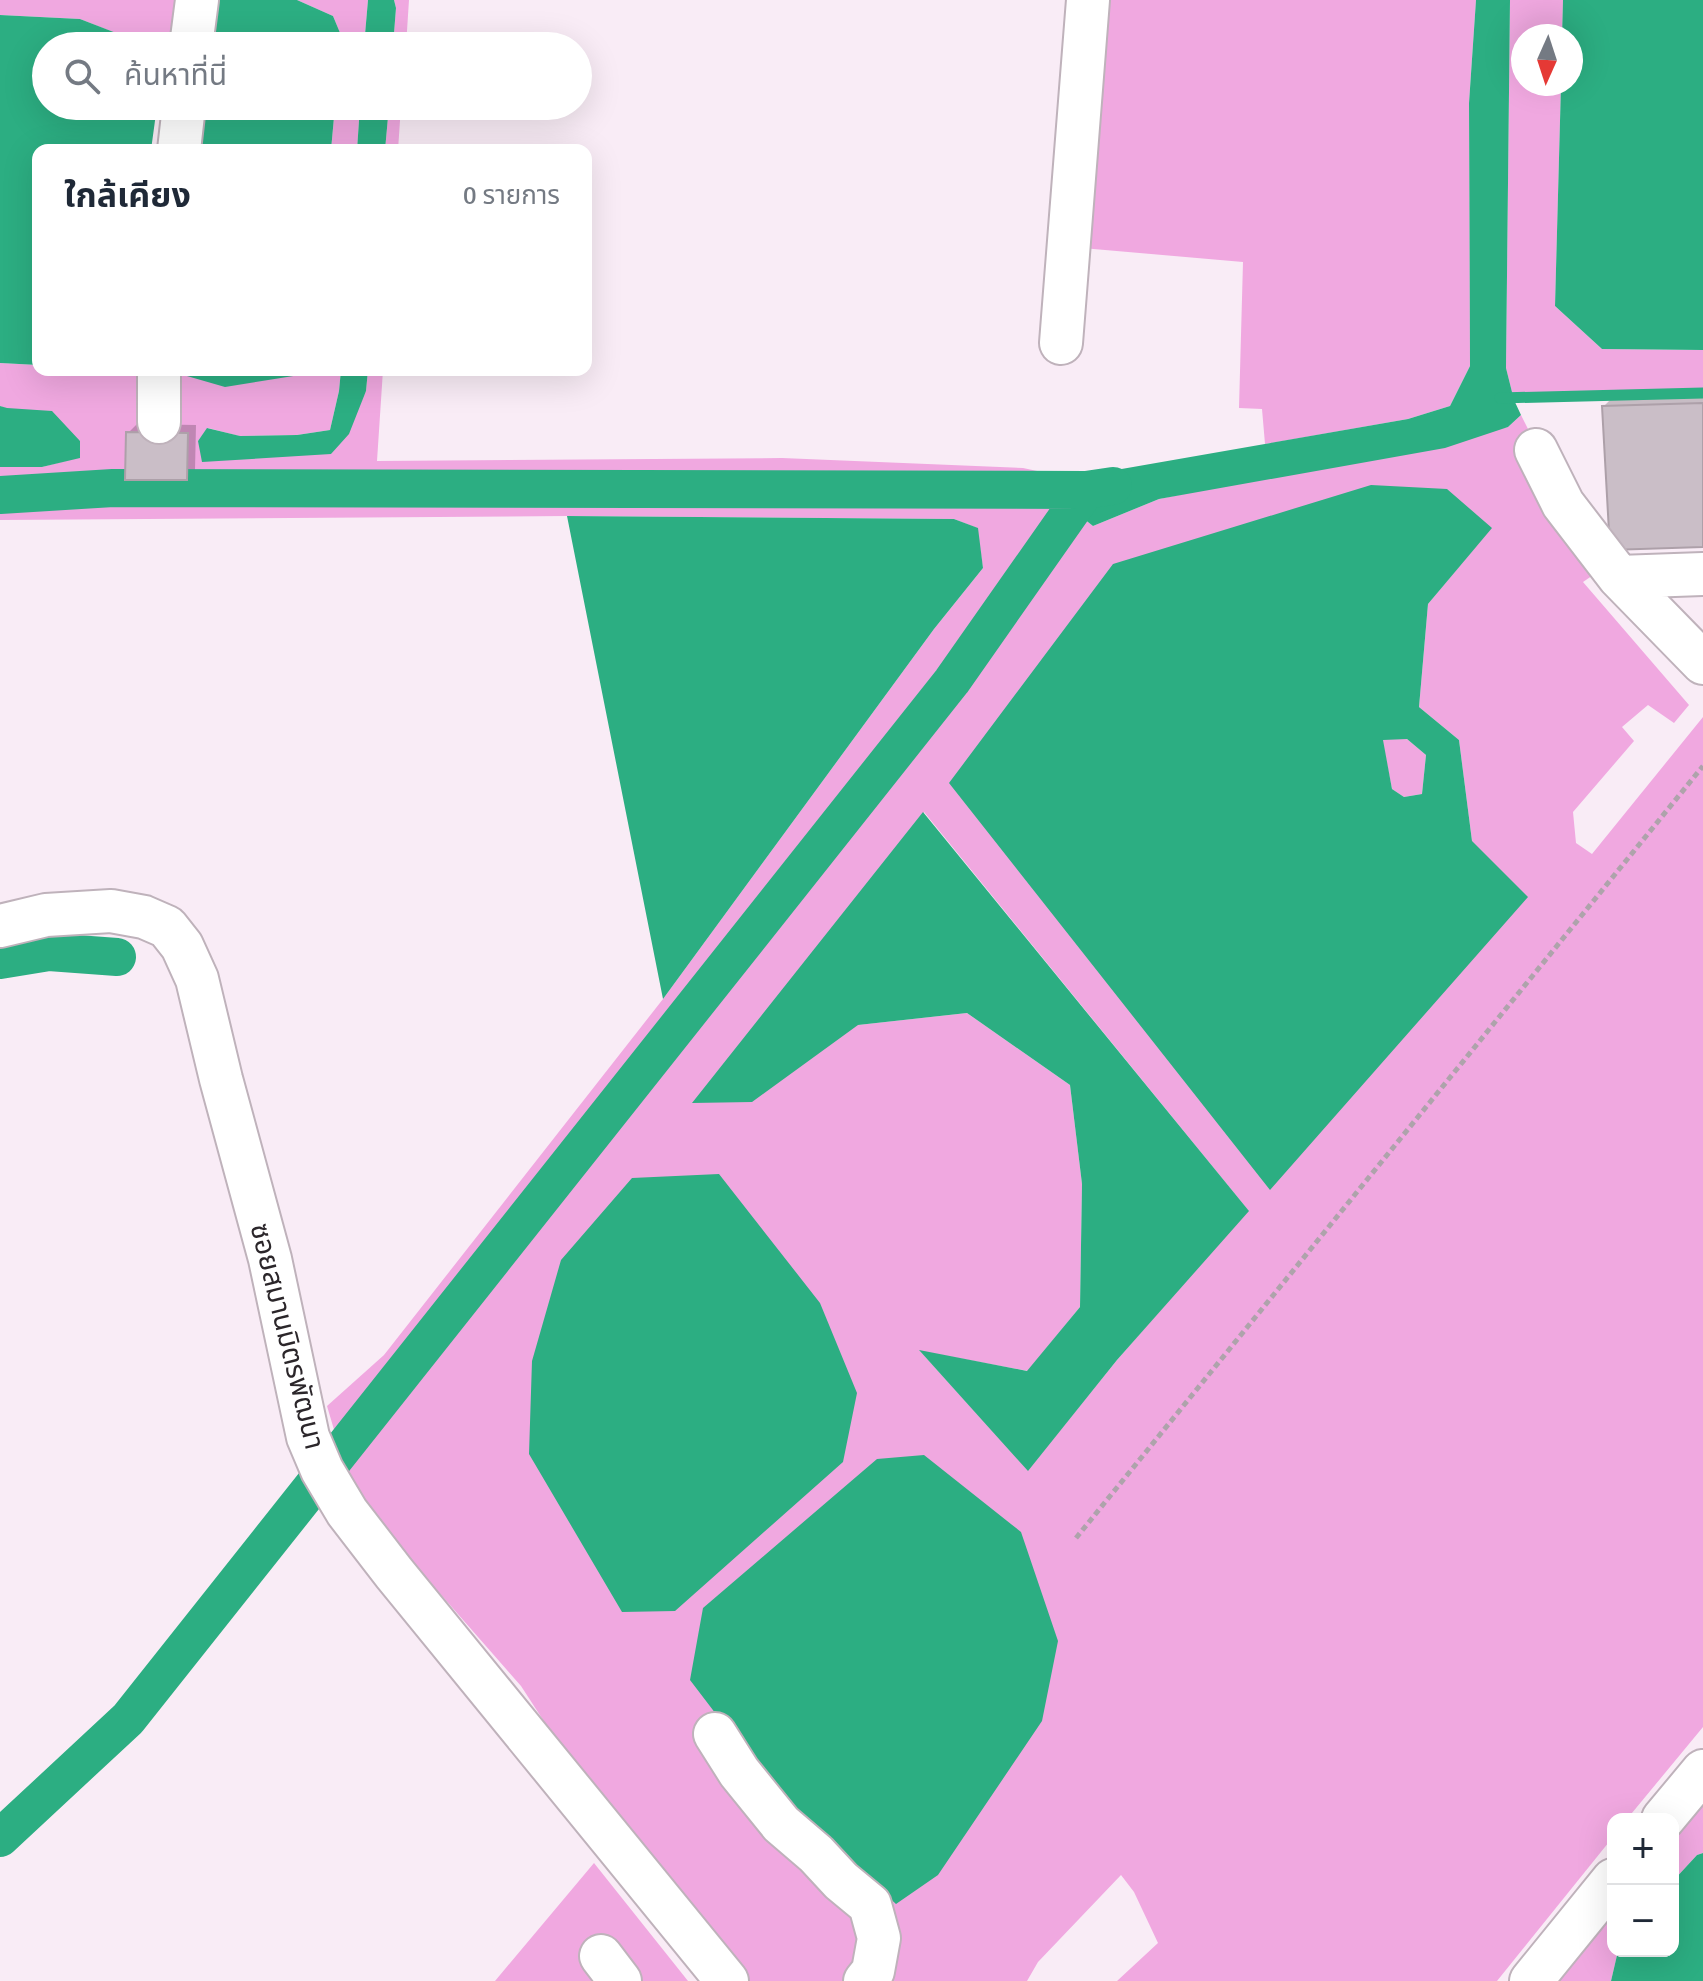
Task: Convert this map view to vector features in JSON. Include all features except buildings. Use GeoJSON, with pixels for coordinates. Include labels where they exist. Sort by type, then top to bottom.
{"type":"FeatureCollection","features":[{"type":"Feature","properties":{"kind":"street"},"geometry":{"type":"LineString","coordinates":[[193,32],[197,0]]}},
{"type":"Feature","properties":{"kind":"street"},"geometry":{"type":"LineString","coordinates":[[1061,343],[1088,0]]}},
{"type":"Feature","properties":{"kind":"street"},"geometry":{"type":"LineString","coordinates":[[180,144],[182,120]]}},
{"type":"Feature","properties":{"kind":"street"},"geometry":{"type":"LineString","coordinates":[[159,376],[159,422]]}},
{"type":"Feature","properties":{"kind":"street"},"geometry":{"type":"LineString","coordinates":[[1536,450],[1563,504],[1619,577],[1703,663]]}},
{"type":"Feature","properties":{"kind":"street"},"geometry":{"type":"LineString","coordinates":[[1619,577],[1703,574]]}},
{"type":"Feature","properties":{"kind":"street","name":"ซอยสมานมิตรพัฒนา"},"geometry":{"type":"LineString","coordinates":[[0,926],[46,915],[111,911],[144,917],[167,927],[182,946],[197,979],[270,1259],[308,1437],[322,1470],[347,1512],[404,1585],[727,1981]]}},
{"type":"Feature","properties":{"kind":"street"},"geometry":{"type":"LineString","coordinates":[[715,1734],[739,1772],[781,1824],[870,1905],[879,1938],[873,1971],[865,1981]]}},
{"type":"Feature","properties":{"kind":"street"},"geometry":{"type":"LineString","coordinates":[[1668,1813],[1703,1771]]}},
{"type":"Feature","properties":{"kind":"street"},"geometry":{"type":"LineString","coordinates":[[1531,1981],[1609,1885]]}},
{"type":"Feature","properties":{"kind":"path"},"geometry":{"type":"LineString","coordinates":[[1076,1538],[1703,766]]}},
{"type":"Feature","properties":{"kind":"shaded area"},"geometry":{"type":"Polygon","coordinates":[[[0,0],[217,0],[209,32],[113,32],[80,19],[0,15],[0,0]]]}},
{"type":"Feature","properties":{"kind":"shaded area"},"geometry":{"type":"Polygon","coordinates":[[[217,0],[297,0],[333,16],[340,32],[209,32],[217,0]]]}},
{"type":"Feature","properties":{"kind":"shaded area"},"geometry":{"type":"Polygon","coordinates":[[[297,0],[368,0],[365,32],[340,32],[333,16],[297,0]]]}},
{"type":"Feature","properties":{"kind":"shaded area"},"geometry":{"type":"Polygon","coordinates":[[[368,0],[394,0],[394,32],[365,32],[368,0]]]}},
{"type":"Feature","properties":{"kind":"shaded area"},"geometry":{"type":"Polygon","coordinates":[[[394,0],[409,0],[407,32],[394,32],[394,0]]]}},
{"type":"Feature","properties":{"kind":"shaded area"},"geometry":{"type":"Polygon","coordinates":[[[1104,0],[1476,0],[1469,103],[1470,366],[1450,406],[1408,419],[1265,444],[1262,409],[1239,408],[1243,262],[1082,248],[1104,0]]]}},
{"type":"Feature","properties":{"kind":"shaded area"},"geometry":{"type":"Polygon","coordinates":[[[1476,0],[1510,0],[1506,368],[1521,415],[1508,427],[1445,448],[1159,499],[1093,526],[1064,503],[1070,478],[1408,419],[1450,406],[1470,366],[1469,103],[1476,0]]]}},
{"type":"Feature","properties":{"kind":"shaded area"},"geometry":{"type":"Polygon","coordinates":[[[1510,0],[1563,0],[1562,24],[1511,24],[1511,96],[1561,96],[1555,306],[1602,349],[1703,350],[1703,394],[1514,400],[1506,368],[1510,0]]]}},
{"type":"Feature","properties":{"kind":"shaded area"},"geometry":{"type":"Polygon","coordinates":[[[1563,0],[1703,0],[1703,350],[1602,349],[1555,306],[1561,96],[1583,96],[1583,24],[1562,24],[1563,0]]]}},
{"type":"Feature","properties":{"kind":"shaded area"},"geometry":{"type":"Polygon","coordinates":[[[0,15],[80,19],[114,32],[32,32],[32,120],[155,120],[152,144],[32,144],[32,365],[0,363],[0,15]]]}},
{"type":"Feature","properties":{"kind":"shaded area"},"geometry":{"type":"Polygon","coordinates":[[[196,120],[334,120],[332,144],[194,144],[196,120]]]}},
{"type":"Feature","properties":{"kind":"shaded area"},"geometry":{"type":"Polygon","coordinates":[[[334,120],[359,120],[357,144],[332,144],[334,120]]]}},
{"type":"Feature","properties":{"kind":"shaded area"},"geometry":{"type":"Polygon","coordinates":[[[359,120],[388,120],[386,144],[357,144],[359,120]]]}},
{"type":"Feature","properties":{"kind":"shaded area"},"geometry":{"type":"Polygon","coordinates":[[[388,120],[400,120],[398,144],[386,144],[388,120]]]}},
{"type":"Feature","properties":{"kind":"shaded area"},"geometry":{"type":"Polygon","coordinates":[[[0,363],[32,365],[32,376],[340,376],[330,430],[297,435],[239,436],[208,428],[198,441],[331,454],[366,391],[367,376],[383,376],[377,461],[782,458],[1023,468],[1070,478],[1064,503],[1093,526],[1159,499],[1508,427],[1521,415],[1599,571],[1583,582],[1689,705],[1674,723],[1648,705],[1622,727],[1634,741],[1573,812],[1576,843],[1592,854],[1703,717],[1703,1727],[1632,1813],[1607,1813],[1607,1844],[1497,1981],[1117,1981],[1158,1943],[1134,1892],[1121,1875],[1038,1962],[1027,1981],[745,1981],[547,1726],[521,1686],[386,1532],[345,1467],[327,1406],[384,1355],[663,999],[934,629],[983,568],[977,528],[954,519],[567,516],[0,520],[0,467],[42,467],[80,457],[80,441],[0,406],[0,363]],[[1491,528],[949,783],[1472,841],[1459,740],[1419,707],[1428,604],[1491,528]],[[924,812],[858,1025],[967,1013],[1070,1085],[1082,1184],[1080,1307],[1028,1371],[920,1351],[1028,1470],[1117,1360],[1248,1210],[924,812]]]}},
{"type":"Feature","properties":{"kind":"shaded area"},"geometry":{"type":"Polygon","coordinates":[[[187,376],[294,376],[225,387],[187,376]]]}},
{"type":"Feature","properties":{"kind":"shaded area"},"geometry":{"type":"Polygon","coordinates":[[[340,376],[367,376],[366,391],[349,434],[331,454],[202,462],[198,441],[207,428],[240,436],[297,435],[330,430],[340,376]]]}},
{"type":"Feature","properties":{"kind":"shaded area"},"geometry":{"type":"Polygon","coordinates":[[[0,406],[52,411],[80,441],[80,458],[42,467],[0,467],[0,406]]]}},
{"type":"Feature","properties":{"kind":"shaded area"},"geometry":{"type":"Polygon","coordinates":[[[1371,485],[1447,489],[1492,528],[1428,604],[1419,707],[1459,740],[1472,841],[1528,897],[1270,1190],[949,783],[1113,564],[1371,485]],[[1407,739],[1383,740],[1392,789],[1404,797],[1422,794],[1426,755],[1407,739]]]}},
{"type":"Feature","properties":{"kind":"shaded area"},"geometry":{"type":"Polygon","coordinates":[[[567,516],[954,519],[978,528],[983,568],[934,629],[663,999],[567,516]]]}},
{"type":"Feature","properties":{"kind":"shaded area"},"geometry":{"type":"Polygon","coordinates":[[[1382,739],[1407,739],[1426,755],[1422,794],[1404,797],[1392,789],[1382,739]]]}},
{"type":"Feature","properties":{"kind":"shaded area"},"geometry":{"type":"Polygon","coordinates":[[[923,812],[1249,1211],[1117,1360],[1028,1471],[919,1350],[1027,1371],[1080,1307],[1082,1184],[1070,1085],[967,1013],[858,1025],[752,1102],[692,1103],[923,812]]]}},
{"type":"Feature","properties":{"kind":"shaded area"},"geometry":{"type":"Polygon","coordinates":[[[719,1174],[820,1303],[857,1393],[843,1462],[675,1611],[622,1612],[529,1454],[532,1361],[561,1260],[632,1178],[719,1174]]]}},
{"type":"Feature","properties":{"kind":"shaded area"},"geometry":{"type":"Polygon","coordinates":[[[924,1455],[1021,1532],[1058,1641],[1042,1721],[938,1875],[896,1904],[777,1794],[690,1680],[703,1608],[877,1459],[924,1455]]]}},
{"type":"Feature","properties":{"kind":"shaded area"},"geometry":{"type":"Polygon","coordinates":[[[1703,1795],[1703,1853],[1697,1855],[1679,1874],[1679,1825],[1703,1795]]]}},
{"type":"Feature","properties":{"kind":"shaded area"},"geometry":{"type":"Polygon","coordinates":[[[1703,1853],[1703,1981],[1611,1981],[1617,1957],[1679,1957],[1679,1874],[1697,1855],[1703,1853]]]}},
{"type":"Feature","properties":{"kind":"shaded area"},"geometry":{"type":"Polygon","coordinates":[[[594,1863],[688,1981],[495,1981],[594,1863]]]}},
{"type":"Feature","properties":{"kind":"shaded area"},"geometry":{"type":"Polygon","coordinates":[[[1607,1915],[1607,1957],[1617,1957],[1611,1981],[1554,1981],[1607,1915]]]}},
{"type":"Feature","properties":{"kind":"waterway"},"geometry":{"type":"LineString","coordinates":[[1500,398],[1703,393]]}},
{"type":"Feature","properties":{"kind":"waterway"},"geometry":{"type":"LineString","coordinates":[[0,1838],[128,1719],[952,681],[1086,490],[1113,486]]}},
{"type":"Feature","properties":{"kind":"waterway"},"geometry":{"type":"LineString","coordinates":[[0,495],[113,488],[1086,490]]}},
{"type":"Feature","properties":{"kind":"waterway"},"geometry":{"type":"LineString","coordinates":[[0,960],[49,952],[117,957]]}}]}
